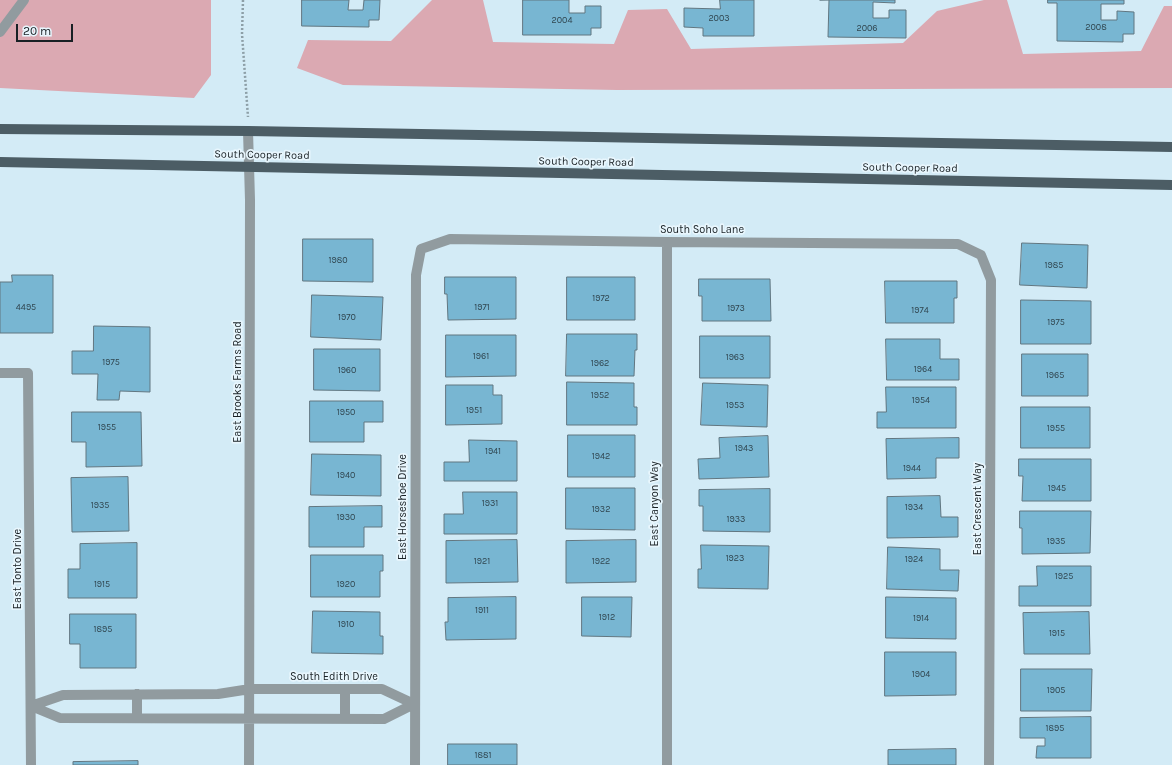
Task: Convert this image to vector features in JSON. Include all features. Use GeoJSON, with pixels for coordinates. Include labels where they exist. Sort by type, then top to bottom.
{"type":"FeatureCollection","features":[{"type":"Feature","properties":{"kind":"main road"},"geometry":{"type":"LineString","coordinates":[[0,130],[248,131],[1172,147]]}},
{"type":"Feature","properties":{"kind":"main road","name":"South Cooper Road"},"geometry":{"type":"LineString","coordinates":[[0,162],[1172,185]]}},
{"type":"Feature","properties":{"kind":"street"},"geometry":{"type":"LineString","coordinates":[[0,32],[24,0]]}},
{"type":"Feature","properties":{"kind":"street","name":"East Brooks Farms Road"},"geometry":{"type":"LineString","coordinates":[[248,131],[250,167],[249,765]]}},
{"type":"Feature","properties":{"kind":"street","name":"South Soho Lane"},"geometry":{"type":"LineString","coordinates":[[421,249],[450,239],[958,244],[981,255]]}},
{"type":"Feature","properties":{"kind":"street","name":"East Canyon Way"},"geometry":{"type":"LineString","coordinates":[[667,242],[667,765]]}},
{"type":"Feature","properties":{"kind":"street","name":"East Horseshoe Drive"},"geometry":{"type":"LineString","coordinates":[[415,765],[416,275],[421,249]]}},
{"type":"Feature","properties":{"kind":"street","name":"East Crescent Way"},"geometry":{"type":"LineString","coordinates":[[981,255],[991,280],[989,765]]}},
{"type":"Feature","properties":{"kind":"street","name":"East Tonto Drive"},"geometry":{"type":"LineString","coordinates":[[0,373],[28,373],[31,765]]}},
{"type":"Feature","properties":{"kind":"street","name":"South Edith Drive"},"geometry":{"type":"LineString","coordinates":[[31,706],[63,695],[218,694],[250,689],[382,689],[414,704]]}},
{"type":"Feature","properties":{"kind":"street"},"geometry":{"type":"LineString","coordinates":[[345,689],[345,719]]}},
{"type":"Feature","properties":{"kind":"street"},"geometry":{"type":"LineString","coordinates":[[137,694],[137,718]]}},
{"type":"Feature","properties":{"kind":"street"},"geometry":{"type":"LineString","coordinates":[[31,706],[60,718],[384,719],[414,704]]}},
{"type":"Feature","properties":{"kind":"path"},"geometry":{"type":"LineString","coordinates":[[243,0],[242,34],[248,131]]}},
{"type":"Feature","properties":{"kind":"shaded area"},"geometry":{"type":"Polygon","coordinates":[[[0,0],[211,0],[211,75],[194,98],[0,88],[0,0]]]}},
{"type":"Feature","properties":{"kind":"shaded area"},"geometry":{"type":"Polygon","coordinates":[[[432,0],[483,0],[493,42],[614,44],[628,10],[667,9],[691,49],[903,43],[937,11],[984,0],[1007,0],[1023,54],[1141,51],[1164,6],[1172,6],[1172,88],[617,90],[343,85],[297,68],[308,40],[391,41],[432,0]]]}},
{"type":"Feature","properties":{"kind":"building"},"geometry":{"type":"Polygon","coordinates":[[[302,0],[349,0],[348,10],[363,10],[364,0],[380,0],[379,20],[369,20],[369,27],[302,26],[302,0]]]}},
{"type":"Feature","properties":{"kind":"building"},"geometry":{"type":"Polygon","coordinates":[[[523,0],[569,0],[569,13],[585,13],[585,6],[601,6],[601,28],[591,28],[591,35],[523,35],[523,0]]]}},
{"type":"Feature","properties":{"kind":"building"},"geometry":{"type":"Polygon","coordinates":[[[720,0],[754,0],[754,36],[703,36],[703,28],[684,27],[684,8],[720,9],[720,0]]]}},
{"type":"Feature","properties":{"kind":"building"},"geometry":{"type":"Polygon","coordinates":[[[829,0],[895,0],[895,3],[873,2],[873,18],[889,18],[889,10],[906,10],[906,38],[828,37],[829,0]]]}},
{"type":"Feature","properties":{"kind":"building"},"geometry":{"type":"Polygon","coordinates":[[[1048,0],[1124,0],[1124,4],[1101,4],[1101,20],[1117,20],[1117,11],[1134,12],[1134,34],[1123,34],[1123,42],[1057,41],[1057,3],[1048,3],[1048,0]]]}},
{"type":"Feature","properties":{"kind":"building"},"geometry":{"type":"Polygon","coordinates":[[[303,239],[373,239],[373,282],[303,281],[303,239]]]}},
{"type":"Feature","properties":{"kind":"building"},"geometry":{"type":"Polygon","coordinates":[[[1022,243],[1088,245],[1087,288],[1020,285],[1022,243]]]}},
{"type":"Feature","properties":{"kind":"building"},"geometry":{"type":"Polygon","coordinates":[[[12,275],[53,275],[53,333],[0,333],[0,282],[12,282],[12,275]]]}},
{"type":"Feature","properties":{"kind":"building"},"geometry":{"type":"Polygon","coordinates":[[[445,277],[516,277],[516,319],[448,320],[445,277]]]}},
{"type":"Feature","properties":{"kind":"building"},"geometry":{"type":"Polygon","coordinates":[[[567,277],[635,277],[635,320],[567,320],[567,277]]]}},
{"type":"Feature","properties":{"kind":"building"},"geometry":{"type":"Polygon","coordinates":[[[699,279],[770,279],[771,321],[702,321],[702,296],[699,296],[699,279]]]}},
{"type":"Feature","properties":{"kind":"building"},"geometry":{"type":"Polygon","coordinates":[[[885,281],[957,281],[957,298],[954,298],[954,323],[886,323],[885,281]]]}},
{"type":"Feature","properties":{"kind":"building"},"geometry":{"type":"Polygon","coordinates":[[[312,295],[383,297],[381,340],[311,337],[312,295]]]}},
{"type":"Feature","properties":{"kind":"building"},"geometry":{"type":"Polygon","coordinates":[[[1021,300],[1091,301],[1091,344],[1021,344],[1021,300]]]}},
{"type":"Feature","properties":{"kind":"building"},"geometry":{"type":"Polygon","coordinates":[[[94,326],[150,327],[150,392],[120,391],[119,400],[97,400],[98,374],[72,374],[72,351],[93,351],[94,326]]]}},
{"type":"Feature","properties":{"kind":"building"},"geometry":{"type":"Polygon","coordinates":[[[567,334],[637,334],[634,376],[566,376],[567,334]]]}},
{"type":"Feature","properties":{"kind":"building"},"geometry":{"type":"Polygon","coordinates":[[[446,335],[516,335],[516,376],[446,377],[446,335]]]}},
{"type":"Feature","properties":{"kind":"building"},"geometry":{"type":"Polygon","coordinates":[[[700,336],[770,336],[770,378],[700,378],[700,336]]]}},
{"type":"Feature","properties":{"kind":"building"},"geometry":{"type":"Polygon","coordinates":[[[886,339],[940,339],[940,359],[959,359],[959,380],[887,380],[886,339]]]}},
{"type":"Feature","properties":{"kind":"building"},"geometry":{"type":"Polygon","coordinates":[[[314,349],[380,349],[380,391],[314,390],[314,349]]]}},
{"type":"Feature","properties":{"kind":"building"},"geometry":{"type":"Polygon","coordinates":[[[1022,354],[1088,354],[1088,396],[1022,396],[1022,354]]]}},
{"type":"Feature","properties":{"kind":"building"},"geometry":{"type":"Polygon","coordinates":[[[567,382],[634,383],[634,407],[637,407],[637,425],[567,425],[567,382]]]}},
{"type":"Feature","properties":{"kind":"building"},"geometry":{"type":"Polygon","coordinates":[[[703,383],[768,385],[767,427],[701,425],[703,383]]]}},
{"type":"Feature","properties":{"kind":"building"},"geometry":{"type":"Polygon","coordinates":[[[446,385],[493,385],[493,395],[502,395],[502,424],[446,425],[446,385]]]}},
{"type":"Feature","properties":{"kind":"building"},"geometry":{"type":"Polygon","coordinates":[[[886,387],[956,387],[956,428],[877,428],[877,412],[886,412],[886,387]]]}},
{"type":"Feature","properties":{"kind":"building"},"geometry":{"type":"Polygon","coordinates":[[[310,401],[383,401],[383,422],[364,422],[364,442],[310,442],[310,401]]]}},
{"type":"Feature","properties":{"kind":"building"},"geometry":{"type":"Polygon","coordinates":[[[1021,407],[1090,407],[1090,448],[1021,448],[1021,407]]]}},
{"type":"Feature","properties":{"kind":"building"},"geometry":{"type":"Polygon","coordinates":[[[72,412],[141,412],[142,466],[86,467],[86,442],[72,442],[72,412]]]}},
{"type":"Feature","properties":{"kind":"building"},"geometry":{"type":"Polygon","coordinates":[[[568,435],[635,435],[635,477],[568,477],[568,435]]]}},
{"type":"Feature","properties":{"kind":"building"},"geometry":{"type":"Polygon","coordinates":[[[768,436],[769,477],[699,479],[698,459],[720,458],[719,438],[768,436]]]}},
{"type":"Feature","properties":{"kind":"building"},"geometry":{"type":"Polygon","coordinates":[[[959,438],[959,458],[936,458],[936,478],[887,479],[886,439],[959,438]]]}},
{"type":"Feature","properties":{"kind":"building"},"geometry":{"type":"Polygon","coordinates":[[[469,440],[517,441],[517,481],[444,481],[444,462],[469,462],[469,440]]]}},
{"type":"Feature","properties":{"kind":"building"},"geometry":{"type":"Polygon","coordinates":[[[312,454],[381,455],[381,496],[311,495],[312,454]]]}},
{"type":"Feature","properties":{"kind":"building"},"geometry":{"type":"Polygon","coordinates":[[[1019,459],[1091,459],[1091,501],[1022,501],[1023,476],[1019,476],[1019,459]]]}},
{"type":"Feature","properties":{"kind":"building"},"geometry":{"type":"Polygon","coordinates":[[[128,477],[129,531],[72,532],[71,478],[128,477]]]}},
{"type":"Feature","properties":{"kind":"building"},"geometry":{"type":"Polygon","coordinates":[[[566,488],[635,488],[635,530],[566,529],[566,488]]]}},
{"type":"Feature","properties":{"kind":"building"},"geometry":{"type":"Polygon","coordinates":[[[770,489],[770,532],[703,531],[703,506],[699,506],[699,490],[770,489]]]}},
{"type":"Feature","properties":{"kind":"building"},"geometry":{"type":"Polygon","coordinates":[[[463,492],[517,492],[517,534],[444,534],[444,514],[463,514],[463,492]]]}},
{"type":"Feature","properties":{"kind":"building"},"geometry":{"type":"Polygon","coordinates":[[[940,496],[941,517],[958,517],[958,537],[887,538],[887,497],[940,496]]]}},
{"type":"Feature","properties":{"kind":"building"},"geometry":{"type":"Polygon","coordinates":[[[382,506],[382,527],[364,527],[364,547],[309,547],[309,507],[382,506]]]}},
{"type":"Feature","properties":{"kind":"building"},"geometry":{"type":"Polygon","coordinates":[[[1020,511],[1091,511],[1090,553],[1022,554],[1022,528],[1020,528],[1020,511]]]}},
{"type":"Feature","properties":{"kind":"building"},"geometry":{"type":"Polygon","coordinates":[[[517,540],[518,582],[446,583],[446,541],[517,540]]]}},
{"type":"Feature","properties":{"kind":"building"},"geometry":{"type":"Polygon","coordinates":[[[636,540],[636,582],[566,583],[566,541],[636,540]]]}},
{"type":"Feature","properties":{"kind":"building"},"geometry":{"type":"Polygon","coordinates":[[[137,543],[137,598],[68,598],[68,569],[80,569],[80,544],[137,543]]]}},
{"type":"Feature","properties":{"kind":"building"},"geometry":{"type":"Polygon","coordinates":[[[701,545],[769,546],[768,589],[698,588],[698,569],[701,569],[701,545]]]}},
{"type":"Feature","properties":{"kind":"building"},"geometry":{"type":"Polygon","coordinates":[[[888,547],[940,549],[940,570],[959,570],[958,591],[887,589],[888,547]]]}},
{"type":"Feature","properties":{"kind":"building"},"geometry":{"type":"Polygon","coordinates":[[[311,555],[383,555],[383,571],[380,571],[380,597],[311,597],[311,555]]]}},
{"type":"Feature","properties":{"kind":"building"},"geometry":{"type":"Polygon","coordinates":[[[1037,566],[1091,566],[1091,606],[1019,606],[1019,586],[1037,586],[1037,566]]]}},
{"type":"Feature","properties":{"kind":"building"},"geometry":{"type":"Polygon","coordinates":[[[516,597],[516,639],[446,640],[445,622],[448,622],[448,598],[516,597]]]}},
{"type":"Feature","properties":{"kind":"building"},"geometry":{"type":"Polygon","coordinates":[[[582,597],[632,597],[631,637],[582,636],[582,597]]]}},
{"type":"Feature","properties":{"kind":"building"},"geometry":{"type":"Polygon","coordinates":[[[886,597],[956,598],[956,639],[886,638],[886,597]]]}},
{"type":"Feature","properties":{"kind":"building"},"geometry":{"type":"Polygon","coordinates":[[[313,611],[380,612],[380,636],[383,636],[383,654],[312,653],[313,611]]]}},
{"type":"Feature","properties":{"kind":"building"},"geometry":{"type":"Polygon","coordinates":[[[1089,612],[1090,654],[1024,654],[1023,613],[1089,612]]]}},
{"type":"Feature","properties":{"kind":"building"},"geometry":{"type":"Polygon","coordinates":[[[70,614],[136,614],[136,668],[80,668],[80,644],[70,644],[70,614]]]}},
{"type":"Feature","properties":{"kind":"building"},"geometry":{"type":"Polygon","coordinates":[[[885,652],[956,652],[956,695],[885,696],[885,652]]]}},
{"type":"Feature","properties":{"kind":"building"},"geometry":{"type":"Polygon","coordinates":[[[1021,669],[1092,669],[1091,711],[1021,711],[1021,669]]]}},
{"type":"Feature","properties":{"kind":"building"},"geometry":{"type":"Polygon","coordinates":[[[1091,717],[1091,758],[1036,758],[1037,746],[1045,746],[1045,738],[1020,738],[1020,718],[1091,717]]]}},
{"type":"Feature","properties":{"kind":"building"},"geometry":{"type":"Polygon","coordinates":[[[448,744],[517,744],[517,765],[448,765],[448,744]]]}},
{"type":"Feature","properties":{"kind":"building"},"geometry":{"type":"Polygon","coordinates":[[[956,749],[956,765],[888,765],[888,750],[956,749]]]}},
{"type":"Feature","properties":{"kind":"building"},"geometry":{"type":"Polygon","coordinates":[[[138,761],[138,765],[73,765],[73,762],[138,761]]]}}]}
